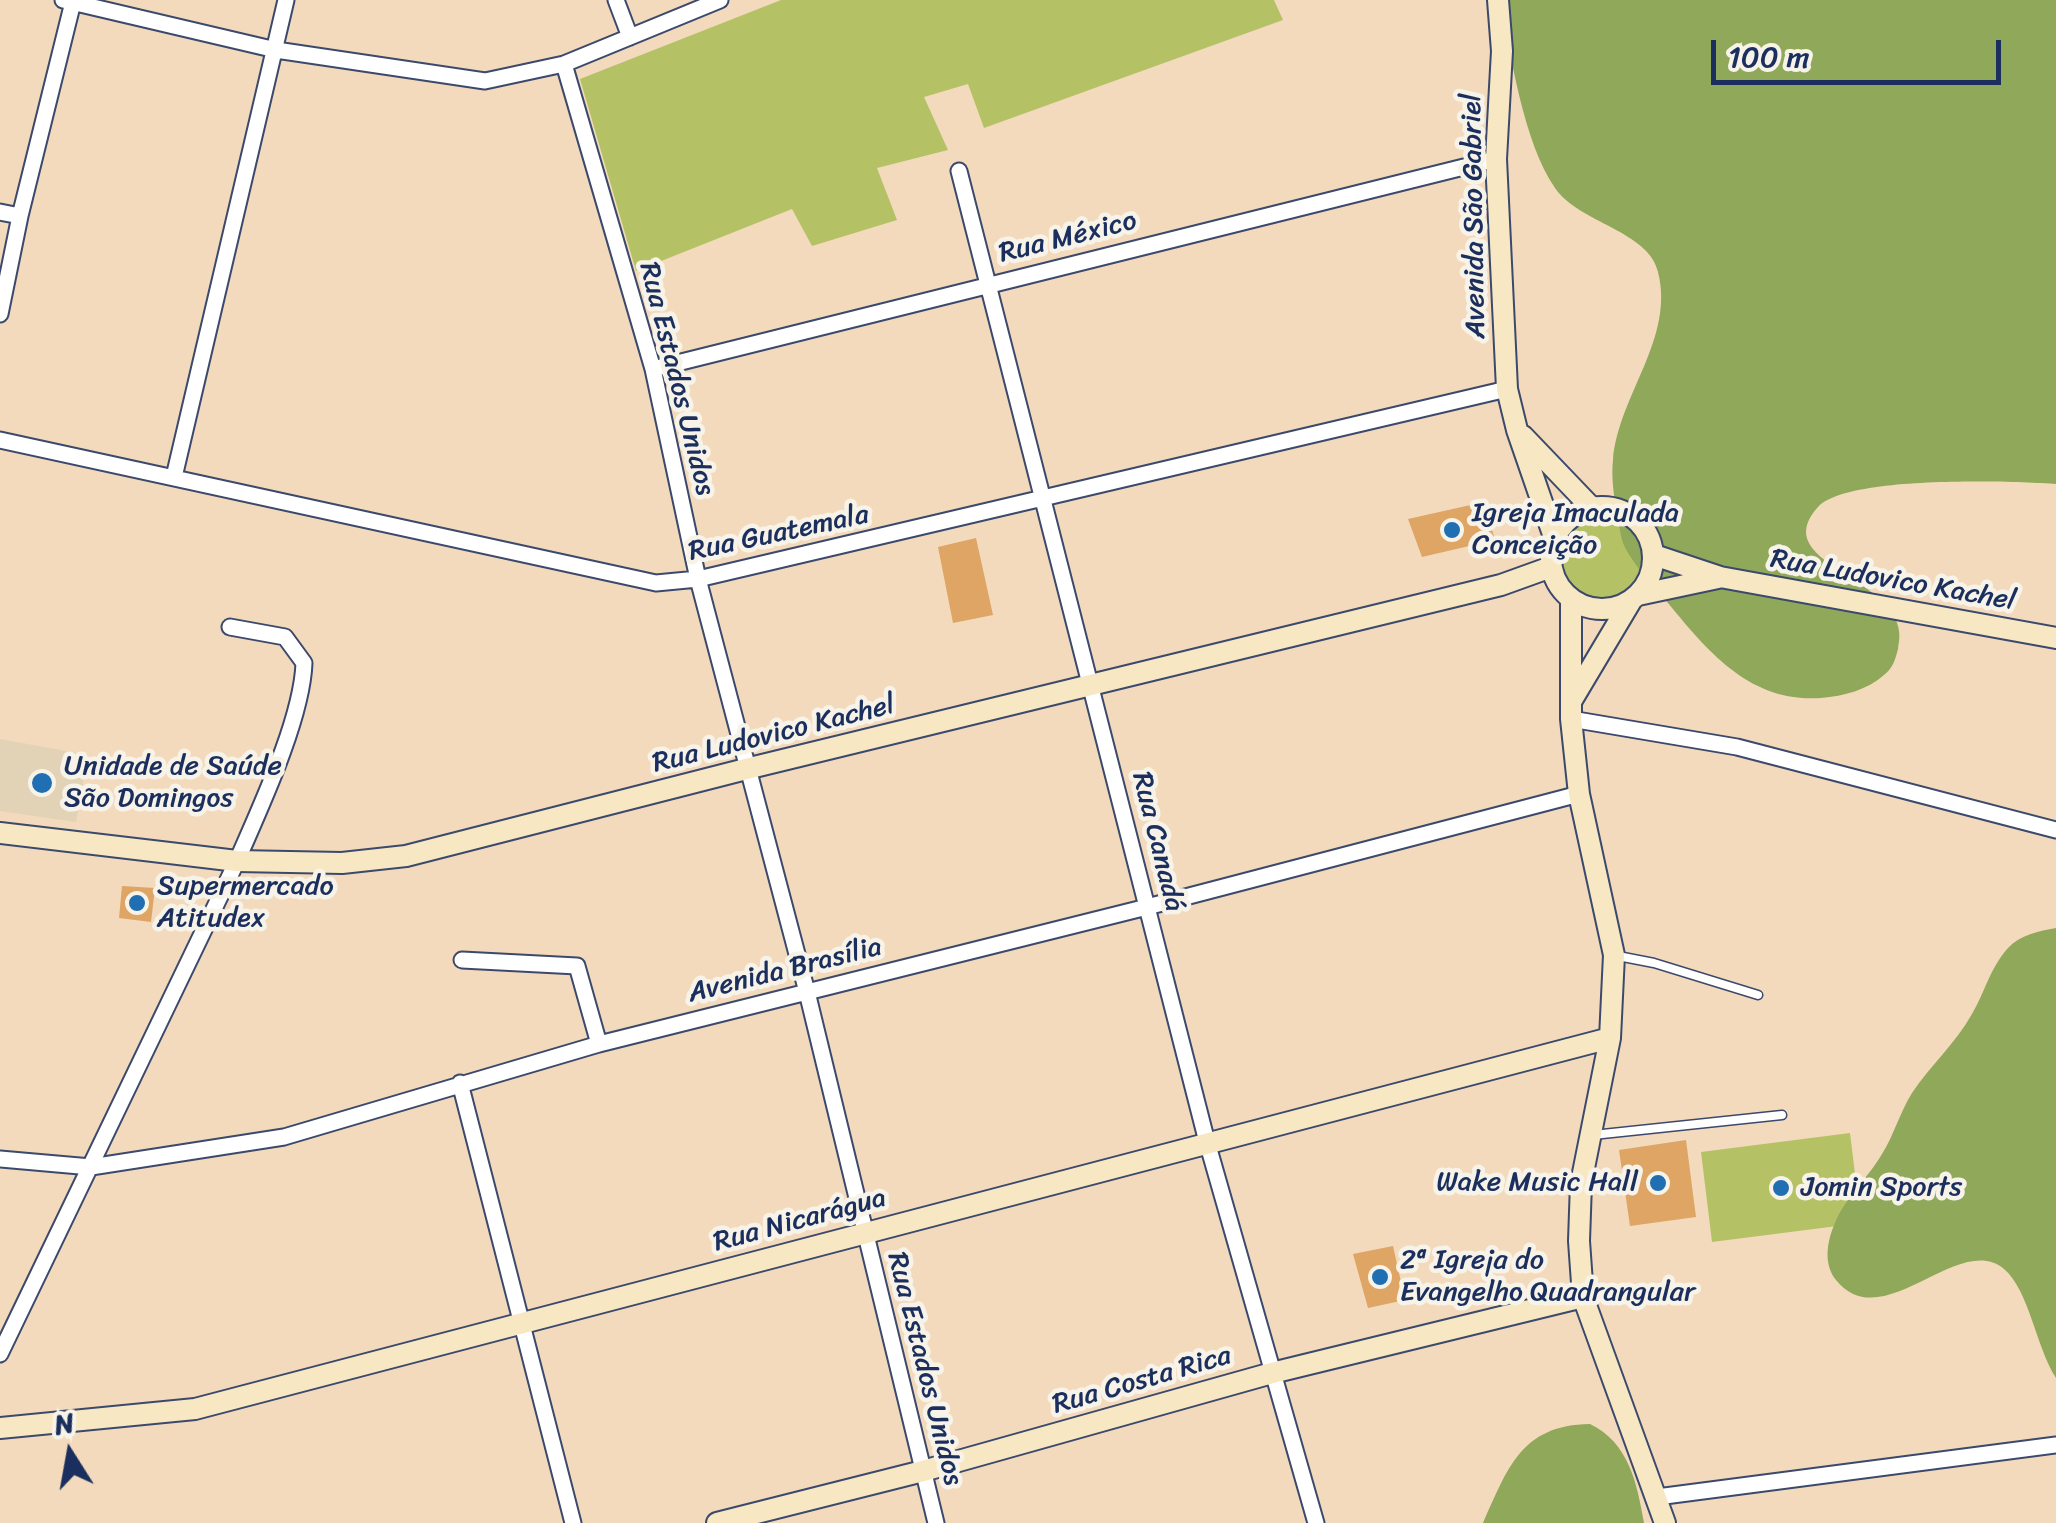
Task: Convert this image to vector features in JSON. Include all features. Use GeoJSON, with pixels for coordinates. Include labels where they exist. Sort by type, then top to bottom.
{"type":"FeatureCollection","features":[{"type":"Feature","properties":{"kind":"main road","name":"Avenida São Gabriel"},"geometry":{"type":"LineString","coordinates":[[1498,0],[1502,51],[1496,159],[1507,389],[1554,537]]}},
{"type":"Feature","properties":{"kind":"main road"},"geometry":{"type":"LineString","coordinates":[[1517,430],[1591,507]]}},
{"type":"Feature","properties":{"kind":"main road"},"geometry":{"type":"LineString","coordinates":[[1571,710],[1608,634],[1635,598],[1653,570],[1654,555],[1640,522],[1626,511],[1609,506],[1591,507],[1569,518],[1554,537],[1551,567],[1562,590],[1590,608],[1612,608],[1635,598]]}},
{"type":"Feature","properties":{"kind":"main road","name":"Rua Ludovico Kachel"},"geometry":{"type":"LineString","coordinates":[[1654,555],[1720,578],[2056,638]]}},
{"type":"Feature","properties":{"kind":"main road","name":"Rua Ludovico Kachel"},"geometry":{"type":"LineString","coordinates":[[0,833],[236,862],[342,863],[406,856],[1501,585],[1551,567]]}},
{"type":"Feature","properties":{"kind":"main road","name":"Rua Ludovico Kachel"},"geometry":{"type":"LineString","coordinates":[[1635,598],[1720,578]]}},
{"type":"Feature","properties":{"kind":"main road"},"geometry":{"type":"LineString","coordinates":[[1571,599],[1571,710],[1579,794],[1614,956],[1610,1038],[1581,1183],[1579,1240],[1583,1296],[1665,1523]]}},
{"type":"Feature","properties":{"kind":"main road","name":"Rua Nicarágua"},"geometry":{"type":"LineString","coordinates":[[0,1428],[194,1409],[1610,1038]]}},
{"type":"Feature","properties":{"kind":"main road","name":"Rua Costa Rica"},"geometry":{"type":"LineString","coordinates":[[717,1523],[923,1471],[1272,1373],[1583,1296]]}},
{"type":"Feature","properties":{"kind":"street"},"geometry":{"type":"LineString","coordinates":[[174,477],[286,0]]}},
{"type":"Feature","properties":{"kind":"street"},"geometry":{"type":"LineString","coordinates":[[616,0],[630,37]]}},
{"type":"Feature","properties":{"kind":"street"},"geometry":{"type":"LineString","coordinates":[[0,314],[68,1],[276,50],[485,81],[564,64],[720,0]]}},
{"type":"Feature","properties":{"kind":"street","name":"Rua Estados Unidos"},"geometry":{"type":"LineString","coordinates":[[564,64],[653,369],[698,579],[807,992],[936,1523]]}},
{"type":"Feature","properties":{"kind":"street","name":"Rua México"},"geometry":{"type":"LineString","coordinates":[[653,369],[1496,159]]}},
{"type":"Feature","properties":{"kind":"street","name":"Rua Canadá"},"geometry":{"type":"LineString","coordinates":[[959,171],[1207,1142],[1316,1523]]}},
{"type":"Feature","properties":{"kind":"street"},"geometry":{"type":"LineString","coordinates":[[0,212],[20,216]]}},
{"type":"Feature","properties":{"kind":"street","name":"Rua Guatemala"},"geometry":{"type":"LineString","coordinates":[[0,440],[656,583],[698,579],[1507,389]]}},
{"type":"Feature","properties":{"kind":"street"},"geometry":{"type":"LineString","coordinates":[[0,1354],[236,862],[304,687],[304,663],[285,638],[230,628]]}},
{"type":"Feature","properties":{"kind":"street"},"geometry":{"type":"LineString","coordinates":[[1571,710],[2056,830]]}},
{"type":"Feature","properties":{"kind":"street","name":"Avenida Brasília"},"geometry":{"type":"LineString","coordinates":[[0,1160],[91,1167],[284,1136],[599,1044],[1579,794]]}},
{"type":"Feature","properties":{"kind":"street"},"geometry":{"type":"LineString","coordinates":[[462,960],[577,966],[599,1044]]}},
{"type":"Feature","properties":{"kind":"street"},"geometry":{"type":"LineString","coordinates":[[460,1083],[573,1523]]}},
{"type":"Feature","properties":{"kind":"street"},"geometry":{"type":"LineString","coordinates":[[1657,1497],[2056,1445]]}},
{"type":"Feature","properties":{"kind":"lane"},"geometry":{"type":"LineString","coordinates":[[1614,956],[1654,963],[1758,995]]}},
{"type":"Feature","properties":{"kind":"lane"},"geometry":{"type":"LineString","coordinates":[[1588,1136],[1782,1115]]}},
{"type":"Feature","properties":{"kind":"shaded area","name":"Unidade de Saúde São Domingos"},"geometry":{"type":"Polygon","coordinates":[[[0,739],[88,755],[76,822],[0,811],[0,739]]]}},
{"type":"Feature","properties":{"kind":"green space"},"geometry":{"type":"Polygon","coordinates":[[[781,0],[1274,0],[1283,20],[984,128],[968,84],[924,97],[948,150],[877,168],[897,220],[812,246],[792,209],[636,271],[580,79],[781,0]]]}},
{"type":"Feature","properties":{"kind":"green space"},"geometry":{"type":"Polygon","coordinates":[[[1501,0],[2056,0],[2056,484],[1895,485],[1861,489],[1818,507],[1806,528],[1810,545],[1824,560],[1886,605],[1898,625],[1898,649],[1893,664],[1870,685],[1821,698],[1773,692],[1753,683],[1699,640],[1627,551],[1615,500],[1613,460],[1617,436],[1659,321],[1658,272],[1641,246],[1566,200],[1544,169],[1520,98],[1501,0]]]}},
{"type":"Feature","properties":{"kind":"green space"},"geometry":{"type":"Polygon","coordinates":[[[1602,512],[1628,521],[1645,571],[1624,595],[1603,603],[1583,597],[1567,582],[1558,562],[1559,541],[1573,523],[1602,512]]]}},
{"type":"Feature","properties":{"kind":"green space"},"geometry":{"type":"Polygon","coordinates":[[[2056,928],[2056,1378],[2020,1291],[2004,1269],[1986,1261],[1965,1263],[1898,1292],[1876,1297],[1855,1295],[1832,1274],[1828,1252],[1839,1214],[1882,1154],[1912,1093],[1966,1025],[2002,956],[2024,937],[2056,928]]]}},
{"type":"Feature","properties":{"kind":"green space","name":"Jomin Sports"},"geometry":{"type":"Polygon","coordinates":[[[1850,1133],[1861,1223],[1712,1242],[1701,1152],[1850,1133]]]}},
{"type":"Feature","properties":{"kind":"green space"},"geometry":{"type":"Polygon","coordinates":[[[1590,1424],[1622,1453],[1634,1479],[1644,1523],[1483,1523],[1510,1468],[1532,1441],[1567,1426],[1590,1424]]]}},
{"type":"Feature","properties":{"kind":"building","name":"Igreja Imaculada Conceição"},"geometry":{"type":"Polygon","coordinates":[[[1484,502],[1495,540],[1422,557],[1408,519],[1484,502]]]}},
{"type":"Feature","properties":{"kind":"building"},"geometry":{"type":"Polygon","coordinates":[[[976,538],[993,615],[953,623],[938,547],[976,538]]]}},
{"type":"Feature","properties":{"kind":"building","name":"Supermercado Atitudex"},"geometry":{"type":"Polygon","coordinates":[[[122,886],[155,888],[151,922],[119,918],[122,886]]]}},
{"type":"Feature","properties":{"kind":"building","name":"Wake Music Hall"},"geometry":{"type":"Polygon","coordinates":[[[1686,1140],[1696,1217],[1630,1226],[1619,1150],[1686,1140]]]}},
{"type":"Feature","properties":{"kind":"building","name":"2ª Igreja do Evangelho Quadrangular"},"geometry":{"type":"Polygon","coordinates":[[[1393,1246],[1405,1300],[1368,1308],[1353,1254],[1393,1246]]]}},
{"type":"Feature","properties":{"kind":"place","name":"Igreja Imaculada Conceição"},"geometry":{"type":"Point","coordinates":[1452,530]}},
{"type":"Feature","properties":{"kind":"place","name":"Unidade de Saúde São Domingos"},"geometry":{"type":"Point","coordinates":[42,783]}},
{"type":"Feature","properties":{"kind":"place","name":"Supermercado Atitudex"},"geometry":{"type":"Point","coordinates":[137,903]}},
{"type":"Feature","properties":{"kind":"place","name":"Wake Music Hall"},"geometry":{"type":"Point","coordinates":[1658,1183]}},
{"type":"Feature","properties":{"kind":"place","name":"Jomin Sports"},"geometry":{"type":"Point","coordinates":[1781,1188]}},
{"type":"Feature","properties":{"kind":"place","name":"2ª Igreja do Evangelho Quadrangular"},"geometry":{"type":"Point","coordinates":[1380,1277]}}]}
